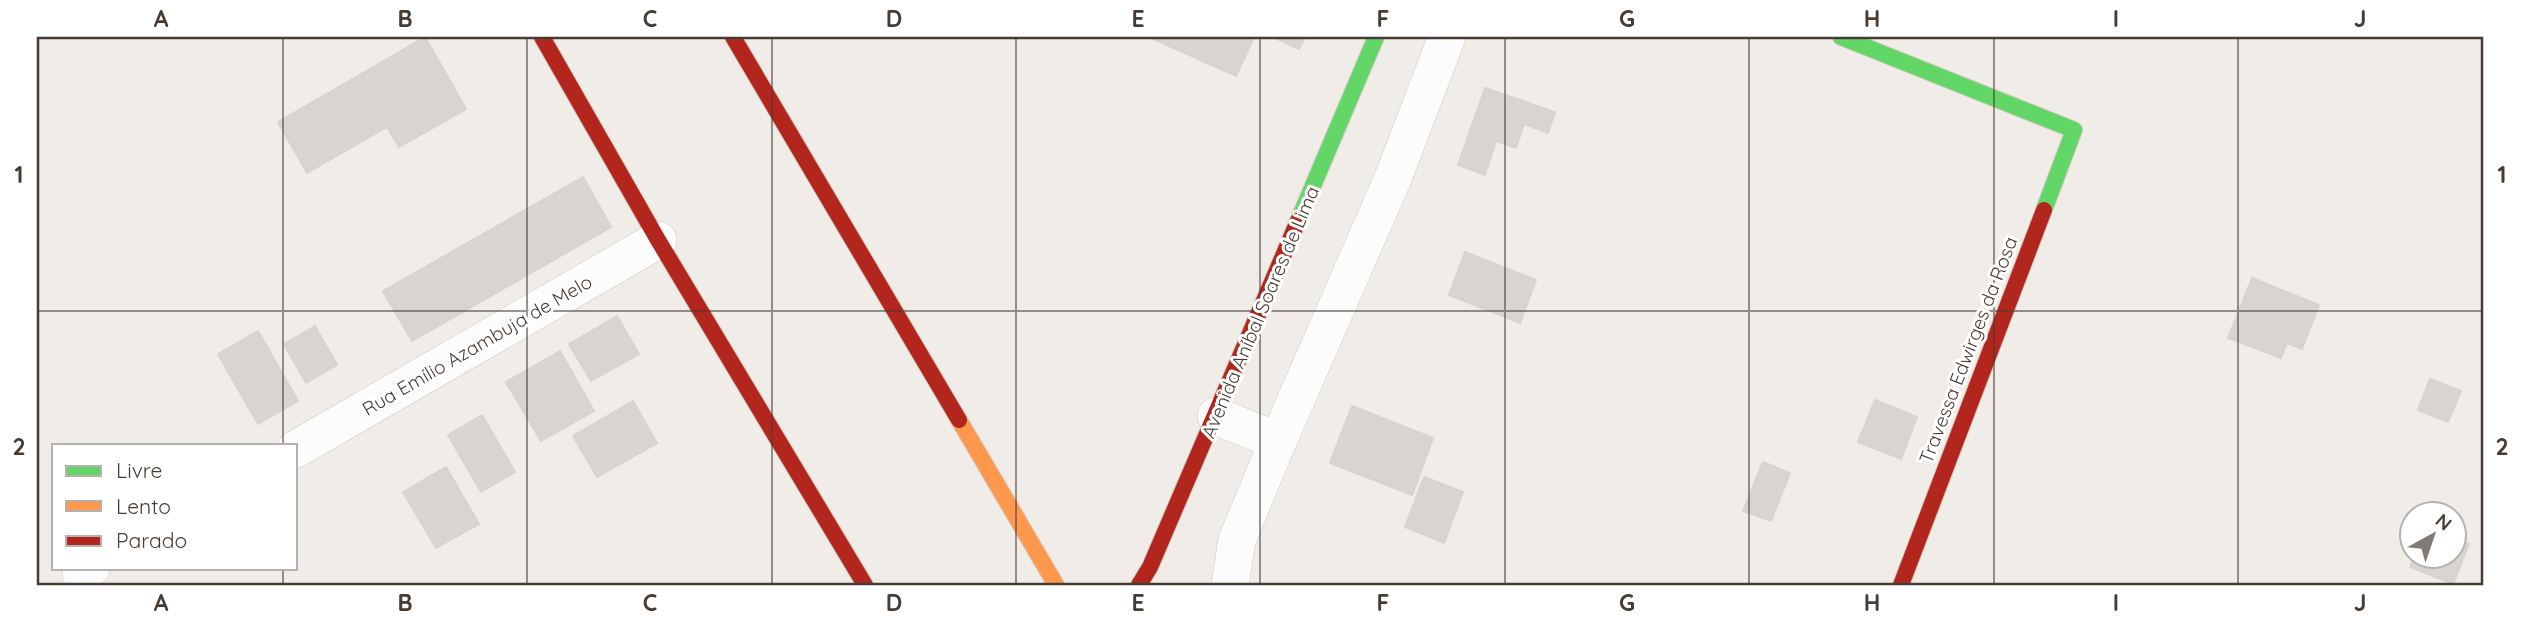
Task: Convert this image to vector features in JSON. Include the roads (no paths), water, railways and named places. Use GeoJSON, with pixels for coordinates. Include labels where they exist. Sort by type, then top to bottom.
{"type":"FeatureCollection","features":[{"type":"Feature","properties":{"kind":"street"},"geometry":{"type":"LineString","coordinates":[[542,37],[658,240],[865,585]]}},
{"type":"Feature","properties":{"kind":"street"},"geometry":{"type":"LineString","coordinates":[[733,37],[1056,585]]}},
{"type":"Feature","properties":{"kind":"street","name":"Avenida Aníbal Soares de Lima"},"geometry":{"type":"LineString","coordinates":[[1139,585],[1150,567],[1216,416],[1376,37]]}},
{"type":"Feature","properties":{"kind":"street"},"geometry":{"type":"LineString","coordinates":[[1230,585],[1237,540],[1393,178],[1447,37]]}},
{"type":"Feature","properties":{"kind":"street","name":"Travessa Edwirges da Rosa"},"geometry":{"type":"LineString","coordinates":[[1841,37],[2074,130],[1901,585]]}},
{"type":"Feature","properties":{"kind":"street","name":"Rua Emílio Azambuja de Melo"},"geometry":{"type":"LineString","coordinates":[[298,448],[658,240]]}},
{"type":"Feature","properties":{"kind":"street"},"geometry":{"type":"LineString","coordinates":[[1216,416],[1278,441]]}}]}
